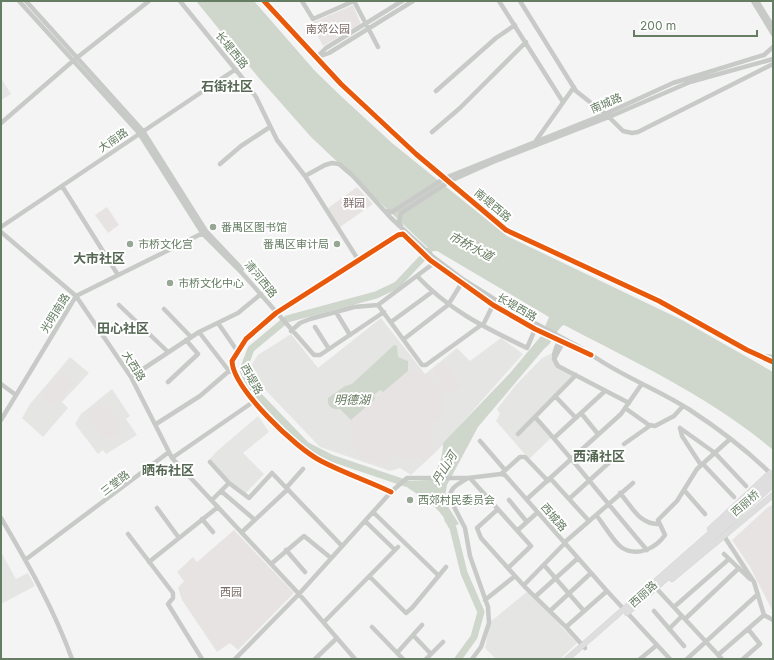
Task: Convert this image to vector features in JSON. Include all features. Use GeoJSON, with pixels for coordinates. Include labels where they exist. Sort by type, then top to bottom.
{"type":"FeatureCollection","features":[{"type":"Feature","properties":{"kind":"main road","name":"西丽桥"},"geometry":{"type":"LineString","coordinates":[[721,531],[772,476]]}},
{"type":"Feature","properties":{"kind":"main road"},"geometry":{"type":"LineString","coordinates":[[656,586],[663,572],[772,476]]}},
{"type":"Feature","properties":{"kind":"main road","name":"西丽桥"},"geometry":{"type":"LineString","coordinates":[[721,531],[773,485]]}},
{"type":"Feature","properties":{"kind":"main road"},"geometry":{"type":"LineString","coordinates":[[656,586],[671,580],[721,531],[773,495]]}},
{"type":"Feature","properties":{"kind":"main road","name":"西丽路"},"geometry":{"type":"LineString","coordinates":[[568,659],[721,531]]}},
{"type":"Feature","properties":{"kind":"main road","name":"西丽路"},"geometry":{"type":"LineString","coordinates":[[572,659],[584,647]]}},
{"type":"Feature","properties":{"kind":"street"},"geometry":{"type":"LineString","coordinates":[[19,1],[76,58]]}},
{"type":"Feature","properties":{"kind":"street"},"geometry":{"type":"LineString","coordinates":[[26,1],[76,58]]}},
{"type":"Feature","properties":{"kind":"street"},"geometry":{"type":"LineString","coordinates":[[1,123],[76,58],[148,1]]}},
{"type":"Feature","properties":{"kind":"street","name":"长堤西路"},"geometry":{"type":"LineString","coordinates":[[180,1],[236,69],[256,97],[277,140],[305,176],[359,261]]}},
{"type":"Feature","properties":{"kind":"street","name":"南堤西路"},"geometry":{"type":"LineString","coordinates":[[264,1],[315,58],[404,143],[435,169],[445,181],[506,230],[659,301],[773,362]]}},
{"type":"Feature","properties":{"kind":"street"},"geometry":{"type":"LineString","coordinates":[[302,1],[313,19],[354,1],[378,46]]}},
{"type":"Feature","properties":{"kind":"street"},"geometry":{"type":"LineString","coordinates":[[315,58],[326,48],[402,1]]}},
{"type":"Feature","properties":{"kind":"street"},"geometry":{"type":"LineString","coordinates":[[315,58],[329,53],[413,1]]}},
{"type":"Feature","properties":{"kind":"street"},"geometry":{"type":"LineString","coordinates":[[499,1],[563,102]]}},
{"type":"Feature","properties":{"kind":"street"},"geometry":{"type":"LineString","coordinates":[[520,1],[574,87],[581,95],[623,131],[632,133],[638,132],[773,64]]}},
{"type":"Feature","properties":{"kind":"street"},"geometry":{"type":"LineString","coordinates":[[752,1],[773,34]]}},
{"type":"Feature","properties":{"kind":"street"},"geometry":{"type":"LineString","coordinates":[[757,1],[773,27]]}},
{"type":"Feature","properties":{"kind":"street"},"geometry":{"type":"LineString","coordinates":[[768,19],[773,23]]}},
{"type":"Feature","properties":{"kind":"street"},"geometry":{"type":"LineString","coordinates":[[436,91],[496,38],[514,25]]}},
{"type":"Feature","properties":{"kind":"street"},"geometry":{"type":"LineString","coordinates":[[432,132],[460,108],[526,42]]}},
{"type":"Feature","properties":{"kind":"street","name":"南城路"},"geometry":{"type":"LineString","coordinates":[[445,181],[535,142],[607,116],[672,83],[764,55],[773,47]]}},
{"type":"Feature","properties":{"kind":"street","name":"清河西路"},"geometry":{"type":"LineString","coordinates":[[76,58],[141,132],[205,232],[276,313]]}},
{"type":"Feature","properties":{"kind":"street","name":"南城路"},"geometry":{"type":"LineString","coordinates":[[445,181],[698,79],[773,59]]}},
{"type":"Feature","properties":{"kind":"street","name":"大南路"},"geometry":{"type":"LineString","coordinates":[[1,227],[141,132],[179,109],[236,69]]}},
{"type":"Feature","properties":{"kind":"street"},"geometry":{"type":"LineString","coordinates":[[535,142],[574,87]]}},
{"type":"Feature","properties":{"kind":"street"},"geometry":{"type":"LineString","coordinates":[[220,164],[240,146],[270,126]]}},
{"type":"Feature","properties":{"kind":"street"},"geometry":{"type":"LineString","coordinates":[[305,176],[325,164],[339,164],[353,176],[398,224]]}},
{"type":"Feature","properties":{"kind":"street"},"geometry":{"type":"LineString","coordinates":[[431,186],[437,176],[435,169]]}},
{"type":"Feature","properties":{"kind":"street"},"geometry":{"type":"LineString","coordinates":[[384,210],[392,212],[431,186],[445,181]]}},
{"type":"Feature","properties":{"kind":"street"},"geometry":{"type":"LineString","coordinates":[[396,237],[399,230],[398,224],[401,213],[445,181]]}},
{"type":"Feature","properties":{"kind":"street"},"geometry":{"type":"LineString","coordinates":[[62,186],[118,275]]}},
{"type":"Feature","properties":{"kind":"street","name":"长堤西路"},"geometry":{"type":"LineString","coordinates":[[398,224],[407,231],[418,246]]}},
{"type":"Feature","properties":{"kind":"street","name":"大西路"},"geometry":{"type":"LineString","coordinates":[[1,232],[76,296],[131,377],[169,452]]}},
{"type":"Feature","properties":{"kind":"street","name":"清河西路"},"geometry":{"type":"LineString","coordinates":[[205,232],[245,272],[276,313]]}},
{"type":"Feature","properties":{"kind":"street","name":"光明南路"},"geometry":{"type":"LineString","coordinates":[[1,420],[76,296],[205,232]]}},
{"type":"Feature","properties":{"kind":"street","name":"长堤西路"},"geometry":{"type":"LineString","coordinates":[[396,237],[404,235],[432,260],[494,305],[591,355],[641,385],[683,406],[730,439],[772,476]]}},
{"type":"Feature","properties":{"kind":"street","name":"西堤路"},"geometry":{"type":"LineString","coordinates":[[391,492],[321,461],[286,433],[252,402],[235,373],[232,361],[246,339],[276,313],[396,237]]}},
{"type":"Feature","properties":{"kind":"street"},"geometry":{"type":"LineString","coordinates":[[291,331],[300,323],[310,319],[354,307],[378,305],[417,276],[432,260]]}},
{"type":"Feature","properties":{"kind":"street"},"geometry":{"type":"LineString","coordinates":[[417,276],[432,292],[448,305],[480,325],[527,348],[536,327]]}},
{"type":"Feature","properties":{"kind":"street"},"geometry":{"type":"LineString","coordinates":[[404,340],[448,305],[463,282]]}},
{"type":"Feature","properties":{"kind":"street","name":"长堤西路"},"geometry":{"type":"LineString","coordinates":[[463,282],[536,327]]}},
{"type":"Feature","properties":{"kind":"street"},"geometry":{"type":"LineString","coordinates":[[391,322],[432,292]]}},
{"type":"Feature","properties":{"kind":"street"},"geometry":{"type":"LineString","coordinates":[[131,377],[188,339],[238,313],[260,294]]}},
{"type":"Feature","properties":{"kind":"street"},"geometry":{"type":"LineString","coordinates":[[119,305],[168,352]]}},
{"type":"Feature","properties":{"kind":"street"},"geometry":{"type":"LineString","coordinates":[[378,305],[422,365],[426,365],[484,323],[494,305]]}},
{"type":"Feature","properties":{"kind":"street"},"geometry":{"type":"LineString","coordinates":[[164,309],[198,354],[168,382]]}},
{"type":"Feature","properties":{"kind":"street"},"geometry":{"type":"LineString","coordinates":[[336,312],[350,335]]}},
{"type":"Feature","properties":{"kind":"street"},"geometry":{"type":"LineString","coordinates":[[276,313],[314,355],[320,355],[384,312]]}},
{"type":"Feature","properties":{"kind":"street"},"geometry":{"type":"LineString","coordinates":[[218,323],[238,352]]}},
{"type":"Feature","properties":{"kind":"street"},"geometry":{"type":"LineString","coordinates":[[315,327],[329,349]]}},
{"type":"Feature","properties":{"kind":"street"},"geometry":{"type":"LineString","coordinates":[[200,332],[229,371],[235,373]]}},
{"type":"Feature","properties":{"kind":"street"},"geometry":{"type":"LineString","coordinates":[[560,340],[554,359],[558,366],[629,404]]}},
{"type":"Feature","properties":{"kind":"street","name":"长堤西路"},"geometry":{"type":"LineString","coordinates":[[560,340],[582,348],[591,355]]}},
{"type":"Feature","properties":{"kind":"street","name":"南堤西路"},"geometry":{"type":"LineString","coordinates":[[759,355],[773,356]]}},
{"type":"Feature","properties":{"kind":"street"},"geometry":{"type":"LineString","coordinates":[[156,424],[200,396],[229,371]]}},
{"type":"Feature","properties":{"kind":"street"},"geometry":{"type":"LineString","coordinates":[[518,434],[576,375]]}},
{"type":"Feature","properties":{"kind":"street"},"geometry":{"type":"LineString","coordinates":[[1,384],[16,395]]}},
{"type":"Feature","properties":{"kind":"street"},"geometry":{"type":"LineString","coordinates":[[527,500],[629,404],[641,385]]}},
{"type":"Feature","properties":{"kind":"street"},"geometry":{"type":"LineString","coordinates":[[554,438],[605,391]]}},
{"type":"Feature","properties":{"kind":"street"},"geometry":{"type":"LineString","coordinates":[[555,396],[576,418]]}},
{"type":"Feature","properties":{"kind":"street"},"geometry":{"type":"LineString","coordinates":[[172,458],[252,402]]}},
{"type":"Feature","properties":{"kind":"street"},"geometry":{"type":"LineString","coordinates":[[624,444],[652,426],[655,426],[674,416],[683,406]]}},
{"type":"Feature","properties":{"kind":"street"},"geometry":{"type":"LineString","coordinates":[[625,408],[652,426]]}},
{"type":"Feature","properties":{"kind":"street"},"geometry":{"type":"LineString","coordinates":[[581,413],[598,434]]}},
{"type":"Feature","properties":{"kind":"street"},"geometry":{"type":"LineString","coordinates":[[535,417],[572,458],[589,481],[647,550]]}},
{"type":"Feature","properties":{"kind":"street"},"geometry":{"type":"LineString","coordinates":[[734,497],[702,465],[682,436],[680,428],[715,453],[746,486]]}},
{"type":"Feature","properties":{"kind":"street"},"geometry":{"type":"LineString","coordinates":[[596,515],[621,547],[636,552],[647,550],[665,534],[658,520],[677,501],[702,465],[730,439]]}},
{"type":"Feature","properties":{"kind":"street","name":"西城路"},"geometry":{"type":"LineString","coordinates":[[480,442],[505,475],[607,591],[670,659]]}},
{"type":"Feature","properties":{"kind":"street"},"geometry":{"type":"LineString","coordinates":[[169,452],[172,458],[299,594],[355,659]]}},
{"type":"Feature","properties":{"kind":"street","name":"三堂路"},"geometry":{"type":"LineString","coordinates":[[25,560],[169,452]]}},
{"type":"Feature","properties":{"kind":"street"},"geometry":{"type":"LineString","coordinates":[[235,659],[299,594],[391,492],[407,478],[469,478],[503,472],[520,457],[525,457],[569,499],[589,521]]}},
{"type":"Feature","properties":{"kind":"street"},"geometry":{"type":"LineString","coordinates":[[569,499],[613,459]]}},
{"type":"Feature","properties":{"kind":"street"},"geometry":{"type":"LineString","coordinates":[[210,462],[229,483],[249,498],[272,473],[342,546]]}},
{"type":"Feature","properties":{"kind":"street"},"geometry":{"type":"LineString","coordinates":[[242,532],[288,488],[303,470]]}},
{"type":"Feature","properties":{"kind":"street"},"geometry":{"type":"LineString","coordinates":[[469,478],[531,546],[508,568]]}},
{"type":"Feature","properties":{"kind":"street"},"geometry":{"type":"LineString","coordinates":[[469,478],[452,489],[450,499],[465,528],[470,556],[488,607],[489,623],[481,647],[472,659]]}},
{"type":"Feature","properties":{"kind":"street"},"geometry":{"type":"LineString","coordinates":[[212,500],[229,483]]}},
{"type":"Feature","properties":{"kind":"street"},"geometry":{"type":"LineString","coordinates":[[524,585],[565,543],[632,483]]}},
{"type":"Feature","properties":{"kind":"street"},"geometry":{"type":"LineString","coordinates":[[684,490],[705,514]]}},
{"type":"Feature","properties":{"kind":"street"},"geometry":{"type":"LineString","coordinates":[[221,491],[255,520]]}},
{"type":"Feature","properties":{"kind":"street"},"geometry":{"type":"LineString","coordinates":[[620,493],[644,522],[659,524]]}},
{"type":"Feature","properties":{"kind":"street"},"geometry":{"type":"LineString","coordinates":[[509,500],[527,522]]}},
{"type":"Feature","properties":{"kind":"street"},"geometry":{"type":"LineString","coordinates":[[149,562],[218,506]]}},
{"type":"Feature","properties":{"kind":"street"},"geometry":{"type":"LineString","coordinates":[[156,508],[179,538]]}},
{"type":"Feature","properties":{"kind":"street"},"geometry":{"type":"LineString","coordinates":[[498,509],[477,528],[481,538],[515,576],[584,647]]}},
{"type":"Feature","properties":{"kind":"street"},"geometry":{"type":"LineString","coordinates":[[373,512],[439,576]]}},
{"type":"Feature","properties":{"kind":"street"},"geometry":{"type":"LineString","coordinates":[[518,530],[538,512]]}},
{"type":"Feature","properties":{"kind":"street"},"geometry":{"type":"LineString","coordinates":[[1,518],[61,628],[72,659]]}},
{"type":"Feature","properties":{"kind":"street"},"geometry":{"type":"LineString","coordinates":[[202,519],[214,532]]}},
{"type":"Feature","properties":{"kind":"street"},"geometry":{"type":"LineString","coordinates":[[324,622],[397,549],[365,521]]}},
{"type":"Feature","properties":{"kind":"street"},"geometry":{"type":"LineString","coordinates":[[721,531],[754,582],[764,616]]}},
{"type":"Feature","properties":{"kind":"street"},"geometry":{"type":"LineString","coordinates":[[128,534],[173,592],[173,598],[168,604],[202,659]]}},
{"type":"Feature","properties":{"kind":"street"},"geometry":{"type":"LineString","coordinates":[[271,564],[304,536],[331,558]]}},
{"type":"Feature","properties":{"kind":"street"},"geometry":{"type":"LineString","coordinates":[[286,550],[305,572]]}},
{"type":"Feature","properties":{"kind":"street"},"geometry":{"type":"LineString","coordinates":[[724,554],[754,582]]}},
{"type":"Feature","properties":{"kind":"street"},"geometry":{"type":"LineString","coordinates":[[536,596],[578,558]]}},
{"type":"Feature","properties":{"kind":"street"},"geometry":{"type":"LineString","coordinates":[[674,607],[729,558]]}},
{"type":"Feature","properties":{"kind":"street"},"geometry":{"type":"LineString","coordinates":[[544,566],[584,610]]}},
{"type":"Feature","properties":{"kind":"street"},"geometry":{"type":"LineString","coordinates":[[370,577],[406,613],[446,567]]}},
{"type":"Feature","properties":{"kind":"street"},"geometry":{"type":"LineString","coordinates":[[670,629],[739,568]]}},
{"type":"Feature","properties":{"kind":"street"},"geometry":{"type":"LineString","coordinates":[[550,611],[591,573]]}},
{"type":"Feature","properties":{"kind":"street"},"geometry":{"type":"LineString","coordinates":[[485,600],[515,576]]}},
{"type":"Feature","properties":{"kind":"street"},"geometry":{"type":"LineString","coordinates":[[656,586],[720,657],[748,629],[764,616]]}},
{"type":"Feature","properties":{"kind":"street"},"geometry":{"type":"LineString","coordinates":[[566,627],[607,591]]}},
{"type":"Feature","properties":{"kind":"street"},"geometry":{"type":"LineString","coordinates":[[687,659],[758,594]]}},
{"type":"Feature","properties":{"kind":"street"},"geometry":{"type":"LineString","coordinates":[[654,611],[684,646]]}},
{"type":"Feature","properties":{"kind":"street"},"geometry":{"type":"LineString","coordinates":[[764,616],[773,620]]}},
{"type":"Feature","properties":{"kind":"street"},"geometry":{"type":"LineString","coordinates":[[397,653],[422,625]]}},
{"type":"Feature","properties":{"kind":"street"},"geometry":{"type":"LineString","coordinates":[[372,627],[401,658]]}},
{"type":"Feature","properties":{"kind":"street"},"geometry":{"type":"LineString","coordinates":[[743,659],[760,644],[748,629]]}},
{"type":"Feature","properties":{"kind":"street"},"geometry":{"type":"LineString","coordinates":[[413,635],[431,654]]}},
{"type":"Feature","properties":{"kind":"street"},"geometry":{"type":"LineString","coordinates":[[315,659],[337,638]]}},
{"type":"Feature","properties":{"kind":"street"},"geometry":{"type":"LineString","coordinates":[[426,659],[443,642]]}},
{"type":"Feature","properties":{"kind":"street"},"geometry":{"type":"LineString","coordinates":[[640,659],[657,645]]}},
{"type":"Feature","properties":{"kind":"shaded area"},"geometry":{"type":"Polygon","coordinates":[[[1,78],[11,94],[1,100],[1,78]]]}},
{"type":"Feature","properties":{"kind":"shaded area"},"geometry":{"type":"Polygon","coordinates":[[[381,318],[425,374],[457,348],[470,361],[501,338],[523,354],[438,450],[411,475],[400,468],[390,471],[320,447],[253,377],[250,372],[250,367],[258,355],[291,334],[318,368],[381,318]]]}},
{"type":"Feature","properties":{"kind":"shaded area"},"geometry":{"type":"Polygon","coordinates":[[[561,349],[555,363],[574,375],[573,381],[537,418],[552,437],[529,459],[496,421],[500,414],[497,409],[515,386],[542,358],[561,349]]]}},
{"type":"Feature","properties":{"kind":"shaded area"},"geometry":{"type":"Polygon","coordinates":[[[70,357],[89,373],[62,402],[68,408],[43,437],[22,418],[30,404],[70,357]]]}},
{"type":"Feature","properties":{"kind":"shaded area"},"geometry":{"type":"Polygon","coordinates":[[[112,389],[130,416],[126,419],[137,435],[106,454],[103,450],[98,454],[75,424],[81,414],[112,389]]]}},
{"type":"Feature","properties":{"kind":"shaded area"},"geometry":{"type":"Polygon","coordinates":[[[258,416],[269,432],[243,453],[264,474],[244,495],[209,460],[216,452],[258,416]]]}},
{"type":"Feature","properties":{"kind":"shaded area"},"geometry":{"type":"Polygon","coordinates":[[[1,552],[16,579],[28,573],[35,586],[1,604],[1,552]]]}},
{"type":"Feature","properties":{"kind":"shaded area"},"geometry":{"type":"Polygon","coordinates":[[[528,591],[577,643],[560,659],[496,659],[485,648],[490,622],[528,591]]]}},
{"type":"Feature","properties":{"kind":"green space","name":"南郊公园"},"geometry":{"type":"Polygon","coordinates":[[[353,5],[361,24],[323,46],[311,23],[353,5]]]}},
{"type":"Feature","properties":{"kind":"green space","name":"群园"},"geometry":{"type":"Polygon","coordinates":[[[357,187],[373,204],[340,227],[328,208],[357,187]]]}},
{"type":"Feature","properties":{"kind":"green space"},"geometry":{"type":"Polygon","coordinates":[[[107,207],[119,225],[108,233],[95,215],[107,207]]]}},
{"type":"Feature","properties":{"kind":"green space"},"geometry":{"type":"Polygon","coordinates":[[[444,362],[448,369],[437,376],[433,369],[444,362]]]}},
{"type":"Feature","properties":{"kind":"green space"},"geometry":{"type":"Polygon","coordinates":[[[449,369],[462,386],[449,396],[436,379],[449,369]]]}},
{"type":"Feature","properties":{"kind":"green space"},"geometry":{"type":"Polygon","coordinates":[[[412,370],[431,376],[443,390],[444,411],[441,417],[428,429],[435,437],[430,442],[437,450],[424,462],[417,454],[407,462],[399,454],[386,466],[383,464],[373,464],[366,461],[360,457],[353,445],[351,420],[408,371],[412,370]]]}},
{"type":"Feature","properties":{"kind":"green space"},"geometry":{"type":"Polygon","coordinates":[[[62,371],[75,383],[54,407],[40,396],[62,371]]]}},
{"type":"Feature","properties":{"kind":"green space"},"geometry":{"type":"Polygon","coordinates":[[[101,403],[116,415],[120,424],[121,432],[115,439],[103,438],[88,419],[89,410],[101,403]]]}},
{"type":"Feature","properties":{"kind":"green space"},"geometry":{"type":"Polygon","coordinates":[[[773,505],[773,612],[750,567],[732,540],[768,507],[773,505]]]}},
{"type":"Feature","properties":{"kind":"green space","name":"西园"},"geometry":{"type":"Polygon","coordinates":[[[234,530],[294,593],[238,650],[230,643],[217,652],[182,600],[178,588],[184,581],[177,572],[193,557],[197,562],[234,530]]]}},
{"type":"Feature","properties":{"kind":"water","name":"市桥水道"},"geometry":{"type":"Polygon","coordinates":[[[196,1],[254,1],[315,71],[343,98],[392,143],[507,236],[682,320],[773,372],[773,450],[724,413],[699,397],[564,325],[559,329],[550,343],[478,427],[447,485],[445,496],[447,505],[459,524],[449,528],[442,515],[427,500],[408,488],[409,481],[430,480],[440,463],[443,443],[510,373],[541,336],[549,317],[437,251],[432,251],[425,245],[311,137],[258,77],[196,1]]]}},
{"type":"Feature","properties":{"kind":"water","name":"明德湖"},"geometry":{"type":"Polygon","coordinates":[[[394,345],[397,346],[398,357],[408,361],[408,371],[383,392],[380,390],[374,395],[375,399],[351,420],[340,409],[330,407],[328,398],[345,386],[352,384],[394,345]]]}},
{"type":"Feature","properties":{"kind":"waterway"},"geometry":{"type":"LineString","coordinates":[[417,487],[331,458],[306,445],[250,387],[243,370],[251,349],[287,319],[376,295],[397,285],[429,251]]}},
{"type":"Feature","properties":{"kind":"waterway","name":"丹山河"},"geometry":{"type":"LineString","coordinates":[[448,520],[453,528],[464,573],[481,612],[474,637],[458,659]]}},
{"type":"Feature","properties":{"kind":"cycle path"},"geometry":{"type":"LineString","coordinates":[[264,1],[341,84],[416,154],[506,230],[659,301],[747,350],[773,362]]}},
{"type":"Feature","properties":{"kind":"cycle path"},"geometry":{"type":"LineString","coordinates":[[391,492],[321,461],[310,454],[268,417],[243,387],[235,373],[232,361],[246,339],[276,313],[398,235],[403,234],[430,260],[493,305],[535,329],[591,355]]}},
{"type":"Feature","properties":{"kind":"place","name":"番禺区图书馆"},"geometry":{"type":"Point","coordinates":[213,227]}},
{"type":"Feature","properties":{"kind":"place","name":"市桥文化宫"},"geometry":{"type":"Point","coordinates":[130,244]}},
{"type":"Feature","properties":{"kind":"place","name":"番禺区审计局"},"geometry":{"type":"Point","coordinates":[337,244]}},
{"type":"Feature","properties":{"kind":"place","name":"市桥文化中心"},"geometry":{"type":"Point","coordinates":[170,283]}},
{"type":"Feature","properties":{"kind":"place","name":"西郊村民委员会"},"geometry":{"type":"Point","coordinates":[410,500]}},
{"type":"Feature","properties":{"kind":"district","name":"石街社区"},"geometry":{"type":"Point","coordinates":[227,86]}},
{"type":"Feature","properties":{"kind":"district","name":"大市社区"},"geometry":{"type":"Point","coordinates":[99,258]}},
{"type":"Feature","properties":{"kind":"district","name":"田心社区"},"geometry":{"type":"Point","coordinates":[123,328]}},
{"type":"Feature","properties":{"kind":"district","name":"西涌社区"},"geometry":{"type":"Point","coordinates":[599,456]}},
{"type":"Feature","properties":{"kind":"district","name":"晒布社区"},"geometry":{"type":"Point","coordinates":[168,470]}}]}
